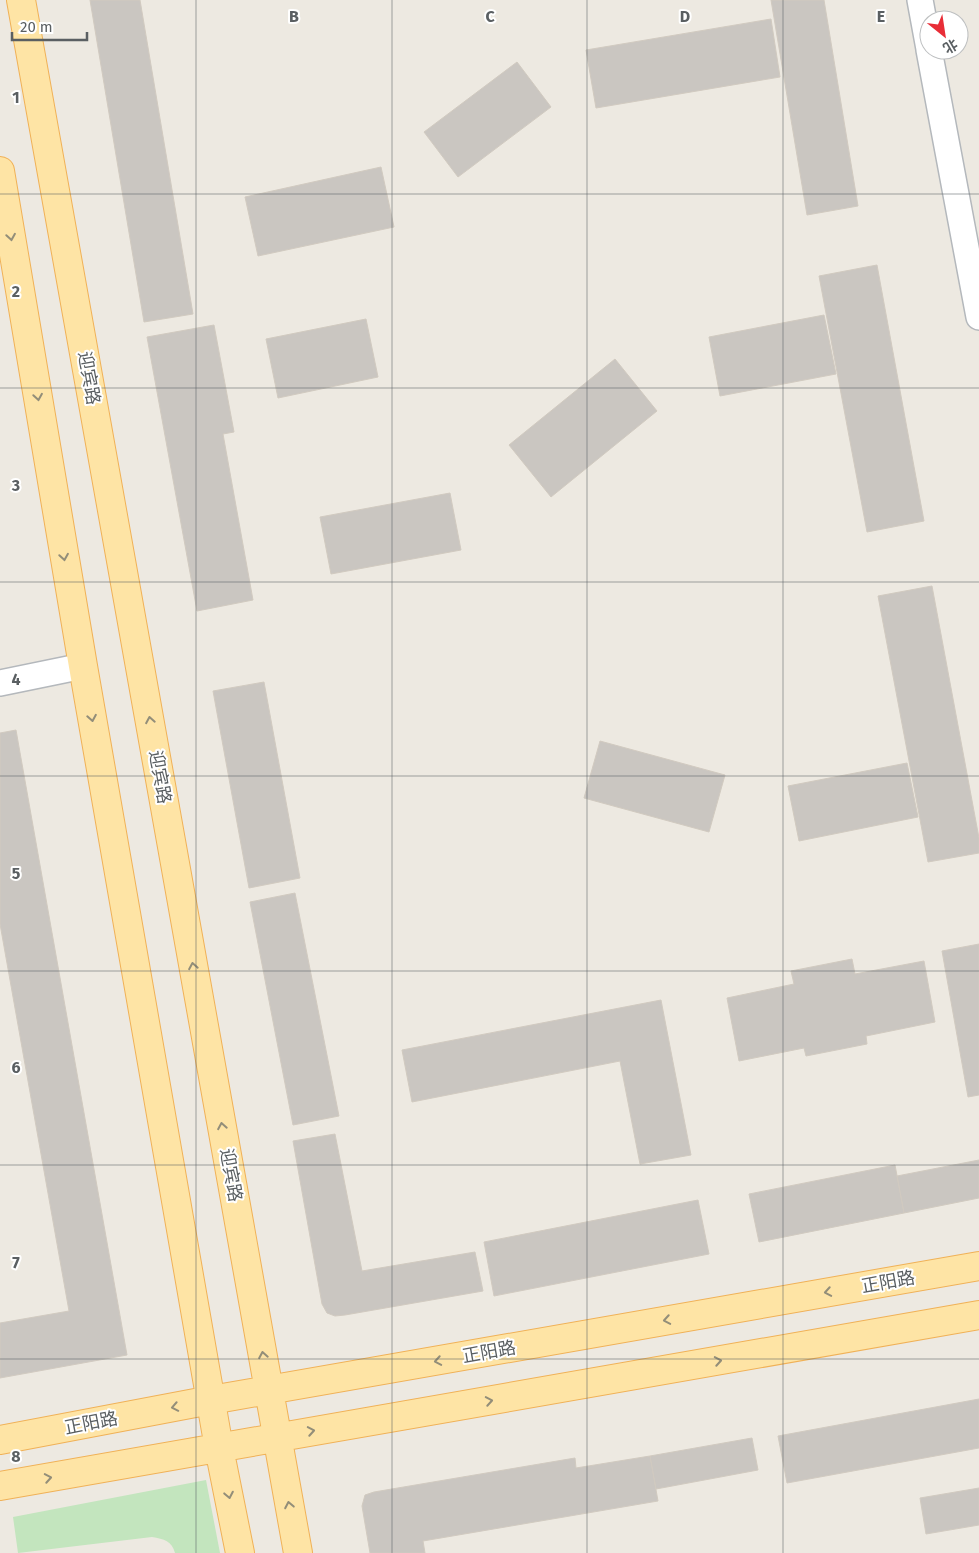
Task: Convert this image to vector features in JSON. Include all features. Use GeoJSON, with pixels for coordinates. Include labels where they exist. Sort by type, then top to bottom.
{"type":"FeatureCollection","features":[{"type":"Feature","properties":{"kind":"main road","name":"迎宾路"},"geometry":{"type":"LineString","coordinates":[[22,0],[298,1553]]}},
{"type":"Feature","properties":{"kind":"main road"},"geometry":{"type":"LineString","coordinates":[[0,172],[83,666],[219,1448],[240,1553]]}},
{"type":"Feature","properties":{"kind":"main road","name":"正阳路"},"geometry":{"type":"LineString","coordinates":[[0,1440],[211,1400],[979,1266]]}},
{"type":"Feature","properties":{"kind":"main road"},"geometry":{"type":"LineString","coordinates":[[0,1486],[979,1315]]}},
{"type":"Feature","properties":{"kind":"street"},"geometry":{"type":"LineString","coordinates":[[931,60],[979,317]]}},
{"type":"Feature","properties":{"kind":"street"},"geometry":{"type":"LineString","coordinates":[[0,683],[83,666]]}},
{"type":"Feature","properties":{"kind":"green space"},"geometry":{"type":"Polygon","coordinates":[[[206,1480],[220,1553],[175,1553],[167,1541],[152,1537],[18,1553],[13,1517],[206,1480]]]}},
{"type":"Feature","properties":{"kind":"building"},"geometry":{"type":"Polygon","coordinates":[[[90,0],[140,0],[193,314],[144,322],[90,0]]]}},
{"type":"Feature","properties":{"kind":"building"},"geometry":{"type":"Polygon","coordinates":[[[771,0],[824,0],[858,206],[807,215],[771,0]]]}},
{"type":"Feature","properties":{"kind":"building"},"geometry":{"type":"Polygon","coordinates":[[[771,19],[780,77],[596,108],[586,50],[771,19]]]}},
{"type":"Feature","properties":{"kind":"building"},"geometry":{"type":"Polygon","coordinates":[[[517,62],[551,107],[458,177],[424,132],[517,62]]]}},
{"type":"Feature","properties":{"kind":"building"},"geometry":{"type":"Polygon","coordinates":[[[381,167],[394,227],[258,256],[245,197],[381,167]]]}},
{"type":"Feature","properties":{"kind":"building"},"geometry":{"type":"Polygon","coordinates":[[[877,265],[924,521],[867,532],[819,276],[877,265]]]}},
{"type":"Feature","properties":{"kind":"building"},"geometry":{"type":"Polygon","coordinates":[[[824,315],[836,374],[720,396],[709,337],[824,315]]]}},
{"type":"Feature","properties":{"kind":"building"},"geometry":{"type":"Polygon","coordinates":[[[366,319],[378,377],[278,398],[266,339],[366,319]]]}},
{"type":"Feature","properties":{"kind":"building"},"geometry":{"type":"Polygon","coordinates":[[[214,325],[234,432],[223,434],[253,600],[197,611],[147,337],[214,325]]]}},
{"type":"Feature","properties":{"kind":"building"},"geometry":{"type":"Polygon","coordinates":[[[615,359],[657,411],[551,497],[509,445],[615,359]]]}},
{"type":"Feature","properties":{"kind":"building"},"geometry":{"type":"Polygon","coordinates":[[[450,493],[461,550],[331,574],[320,517],[450,493]]]}},
{"type":"Feature","properties":{"kind":"building"},"geometry":{"type":"Polygon","coordinates":[[[932,586],[979,838],[979,853],[928,862],[878,596],[932,586]]]}},
{"type":"Feature","properties":{"kind":"building"},"geometry":{"type":"Polygon","coordinates":[[[264,682],[300,878],[249,888],[213,691],[264,682]]]}},
{"type":"Feature","properties":{"kind":"building"},"geometry":{"type":"Polygon","coordinates":[[[16,730],[127,1355],[0,1378],[0,1323],[69,1311],[0,924],[0,733],[16,730]]]}},
{"type":"Feature","properties":{"kind":"building"},"geometry":{"type":"Polygon","coordinates":[[[600,741],[725,775],[709,832],[584,798],[600,741]]]}},
{"type":"Feature","properties":{"kind":"building"},"geometry":{"type":"Polygon","coordinates":[[[907,763],[918,817],[799,841],[788,786],[907,763]]]}},
{"type":"Feature","properties":{"kind":"building"},"geometry":{"type":"Polygon","coordinates":[[[295,893],[339,1116],[293,1125],[250,902],[295,893]]]}},
{"type":"Feature","properties":{"kind":"building"},"geometry":{"type":"Polygon","coordinates":[[[979,944],[979,1095],[968,1097],[942,951],[979,944]]]}},
{"type":"Feature","properties":{"kind":"building"},"geometry":{"type":"Polygon","coordinates":[[[852,959],[855,974],[924,961],[935,1022],[866,1036],[867,1044],[806,1056],[804,1048],[739,1061],[727,998],[794,984],[791,971],[852,959]]]}},
{"type":"Feature","properties":{"kind":"building"},"geometry":{"type":"Polygon","coordinates":[[[661,1000],[691,1155],[640,1164],[620,1061],[412,1102],[402,1050],[661,1000]]]}},
{"type":"Feature","properties":{"kind":"building"},"geometry":{"type":"Polygon","coordinates":[[[335,1134],[362,1271],[475,1252],[483,1291],[345,1315],[335,1316],[327,1313],[322,1304],[293,1141],[335,1134]]]}},
{"type":"Feature","properties":{"kind":"building"},"geometry":{"type":"Polygon","coordinates":[[[979,1160],[979,1198],[904,1213],[897,1176],[979,1160]]]}},
{"type":"Feature","properties":{"kind":"building"},"geometry":{"type":"Polygon","coordinates":[[[895,1165],[904,1213],[759,1242],[749,1194],[895,1165]]]}},
{"type":"Feature","properties":{"kind":"building"},"geometry":{"type":"Polygon","coordinates":[[[698,1200],[709,1254],[494,1296],[484,1242],[698,1200]]]}},
{"type":"Feature","properties":{"kind":"building"},"geometry":{"type":"Polygon","coordinates":[[[979,1399],[979,1448],[787,1483],[778,1436],[979,1399]]]}},
{"type":"Feature","properties":{"kind":"building"},"geometry":{"type":"Polygon","coordinates":[[[752,1438],[758,1470],[656,1489],[650,1456],[752,1438]]]}},
{"type":"Feature","properties":{"kind":"building"},"geometry":{"type":"Polygon","coordinates":[[[650,1456],[658,1501],[423,1541],[425,1553],[370,1553],[362,1506],[365,1495],[575,1458],[576,1468],[650,1456]]]}},
{"type":"Feature","properties":{"kind":"building"},"geometry":{"type":"Polygon","coordinates":[[[979,1488],[979,1525],[926,1534],[920,1498],[979,1488]]]}}]}
